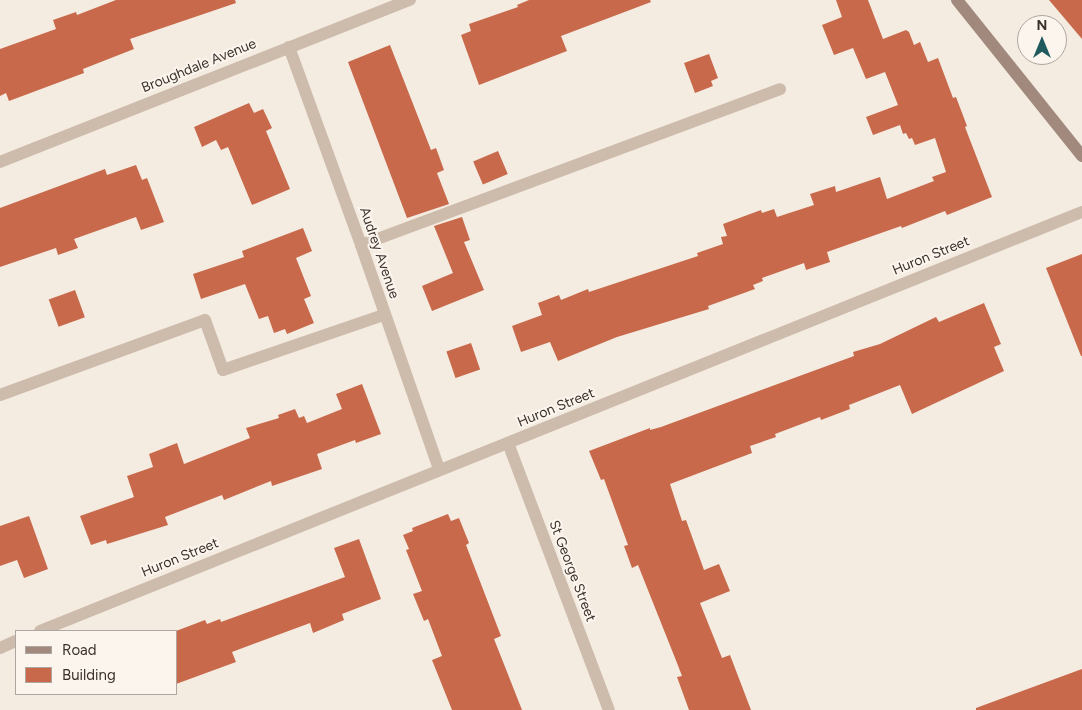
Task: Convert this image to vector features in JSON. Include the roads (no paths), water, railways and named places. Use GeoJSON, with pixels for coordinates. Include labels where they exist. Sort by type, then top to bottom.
{"type":"FeatureCollection","features":[{"type":"Feature","properties":{"kind":"main road"},"geometry":{"type":"LineString","coordinates":[[957,0],[1082,156]]}},
{"type":"Feature","properties":{"kind":"street","name":"Broughdale Avenue"},"geometry":{"type":"LineString","coordinates":[[0,162],[410,0]]}},
{"type":"Feature","properties":{"kind":"street","name":"Audrey Avenue"},"geometry":{"type":"LineString","coordinates":[[289,47],[362,245],[384,315],[439,470]]}},
{"type":"Feature","properties":{"kind":"street"},"geometry":{"type":"LineString","coordinates":[[362,245],[780,89]]}},
{"type":"Feature","properties":{"kind":"street","name":"Huron Street"},"geometry":{"type":"LineString","coordinates":[[42,630],[1082,212]]}},
{"type":"Feature","properties":{"kind":"street"},"geometry":{"type":"LineString","coordinates":[[0,395],[205,320],[222,370],[384,315]]}},
{"type":"Feature","properties":{"kind":"street","name":"St George Street"},"geometry":{"type":"LineString","coordinates":[[508,443],[609,710]]}},
{"type":"Feature","properties":{"kind":"street"},"geometry":{"type":"LineString","coordinates":[[0,648],[15,641]]}}]}
